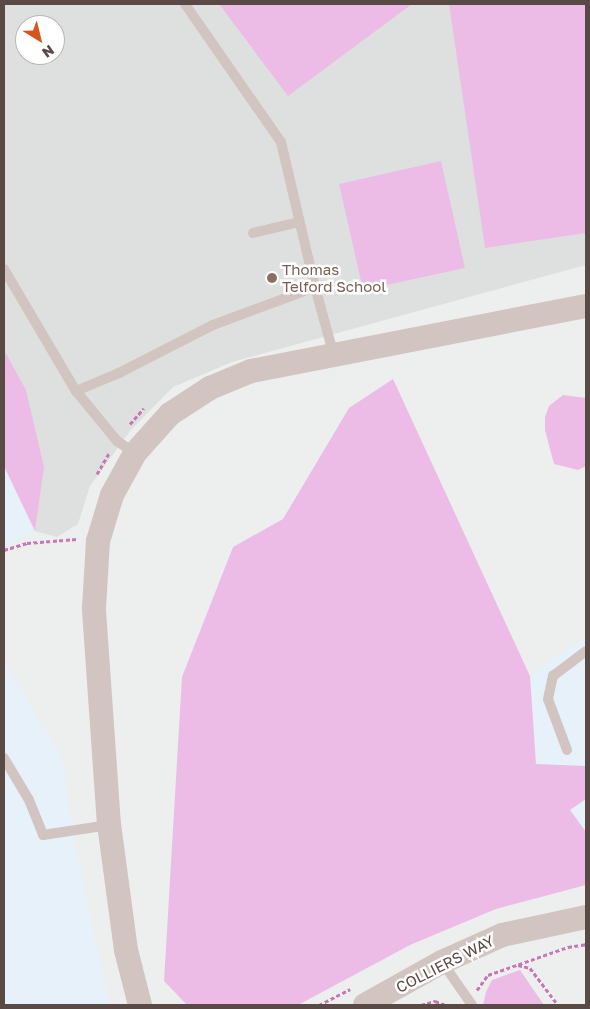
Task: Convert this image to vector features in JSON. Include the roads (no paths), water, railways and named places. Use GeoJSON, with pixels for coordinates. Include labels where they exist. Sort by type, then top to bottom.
{"type":"FeatureCollection","features":[{"type":"Feature","properties":{"kind":"street"},"geometry":{"type":"LineString","coordinates":[[140,1005],[126,950],[109,825],[94,608],[98,541],[112,495],[135,453],[170,414],[210,388],[252,371],[586,306]]}},
{"type":"Feature","properties":{"kind":"street","name":"COLLIERS WAY"},"geometry":{"type":"LineString","coordinates":[[365,1005],[442,962],[502,935],[586,917]]}},
{"type":"Feature","properties":{"kind":"lane"},"geometry":{"type":"LineString","coordinates":[[185,4],[281,142],[314,287],[334,356]]}},
{"type":"Feature","properties":{"kind":"lane"},"geometry":{"type":"LineString","coordinates":[[253,233],[299,222]]}},
{"type":"Feature","properties":{"kind":"lane"},"geometry":{"type":"LineString","coordinates":[[4,269],[76,392],[117,441],[135,453]]}},
{"type":"Feature","properties":{"kind":"lane"},"geometry":{"type":"LineString","coordinates":[[76,392],[119,373],[213,325],[314,287]]}},
{"type":"Feature","properties":{"kind":"lane"},"geometry":{"type":"LineString","coordinates":[[567,750],[548,699],[553,676],[586,651]]}},
{"type":"Feature","properties":{"kind":"lane"},"geometry":{"type":"LineString","coordinates":[[4,758],[29,800],[43,835],[109,825]]}},
{"type":"Feature","properties":{"kind":"lane"},"geometry":{"type":"LineString","coordinates":[[442,962],[470,1002]]}},
{"type":"Feature","properties":{"kind":"place","name":"Thomas Telford School"},"geometry":{"type":"Point","coordinates":[272,278]}}]}
